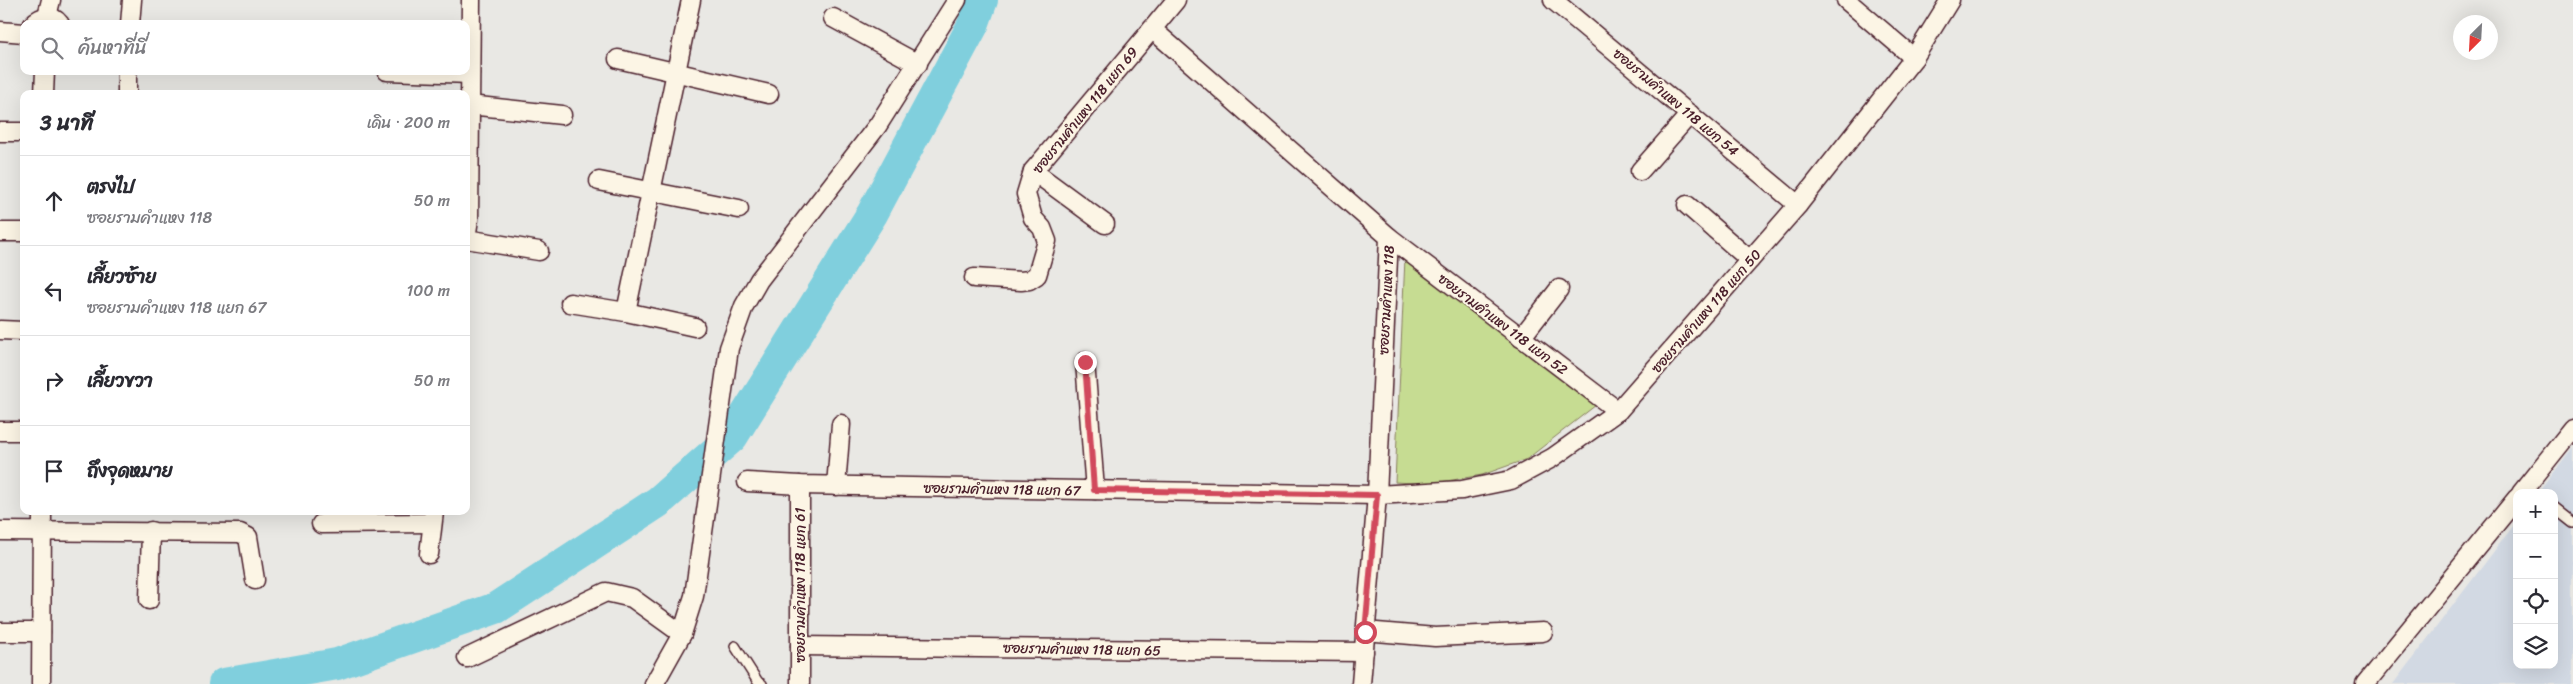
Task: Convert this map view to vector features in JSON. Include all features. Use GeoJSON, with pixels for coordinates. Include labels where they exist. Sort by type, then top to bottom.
{"type":"FeatureCollection","features":[{"type":"Feature","properties":{"kind":"street"},"geometry":{"type":"LineString","coordinates":[[130,20],[132,0]]}},
{"type":"Feature","properties":{"kind":"street"},"geometry":{"type":"LineString","coordinates":[[470,0],[470,74]]}},
{"type":"Feature","properties":{"kind":"street"},"geometry":{"type":"LineString","coordinates":[[626,312],[691,0]]}},
{"type":"Feature","properties":{"kind":"street"},"geometry":{"type":"LineString","coordinates":[[654,684],[682,634],[694,596],[706,523],[729,348],[744,306],[759,280],[878,125],[957,0]]}},
{"type":"Feature","properties":{"kind":"street"},"geometry":{"type":"LineString","coordinates":[[1152,28],[1176,0]]}},
{"type":"Feature","properties":{"kind":"street","name":"ซอยรามคำแหง 118 แยก 54"},"geometry":{"type":"LineString","coordinates":[[1554,0],[1798,204]]}},
{"type":"Feature","properties":{"kind":"street"},"geometry":{"type":"LineString","coordinates":[[1846,0],[1914,58]]}},
{"type":"Feature","properties":{"kind":"street","name":"ซอยรามคำแหง 118 แยก 50"},"geometry":{"type":"LineString","coordinates":[[1377,495],[1462,490],[1511,480],[1552,458],[1618,412],[1798,204],[1914,58],[1950,0]]}},
{"type":"Feature","properties":{"kind":"street"},"geometry":{"type":"LineString","coordinates":[[834,18],[918,64]]}},
{"type":"Feature","properties":{"kind":"street","name":"ซอยรามคำแหง 118 แยก 69"},"geometry":{"type":"LineString","coordinates":[[974,278],[1029,280],[1037,275],[1048,241],[1042,228],[1033,218],[1026,194],[1034,171],[1152,28]]}},
{"type":"Feature","properties":{"kind":"street","name":"ซอยรามคำแหง 118"},"geometry":{"type":"LineString","coordinates":[[1152,28],[1389,237],[1377,495],[1361,684]]}},
{"type":"Feature","properties":{"kind":"street"},"geometry":{"type":"LineString","coordinates":[[0,31],[20,33]]}},
{"type":"Feature","properties":{"kind":"street"},"geometry":{"type":"LineString","coordinates":[[618,59],[769,94]]}},
{"type":"Feature","properties":{"kind":"street"},"geometry":{"type":"LineString","coordinates":[[44,90],[45,75]]}},
{"type":"Feature","properties":{"kind":"street"},"geometry":{"type":"LineString","coordinates":[[127,90],[128,75]]}},
{"type":"Feature","properties":{"kind":"street"},"geometry":{"type":"LineString","coordinates":[[469,90],[470,75]]}},
{"type":"Feature","properties":{"kind":"street"},"geometry":{"type":"LineString","coordinates":[[470,105],[562,115]]}},
{"type":"Feature","properties":{"kind":"street"},"geometry":{"type":"LineString","coordinates":[[1640,171],[1690,114]]}},
{"type":"Feature","properties":{"kind":"street"},"geometry":{"type":"LineString","coordinates":[[0,132],[20,132]]}},
{"type":"Feature","properties":{"kind":"street"},"geometry":{"type":"LineString","coordinates":[[1034,171],[1105,224]]}},
{"type":"Feature","properties":{"kind":"street"},"geometry":{"type":"LineString","coordinates":[[599,181],[739,209]]}},
{"type":"Feature","properties":{"kind":"street"},"geometry":{"type":"LineString","coordinates":[[1687,205],[1750,260]]}},
{"type":"Feature","properties":{"kind":"street"},"geometry":{"type":"LineString","coordinates":[[0,232],[20,232]]}},
{"type":"Feature","properties":{"kind":"street","name":"ซอยรามคำแหง 118 แยก 52"},"geometry":{"type":"LineString","coordinates":[[1389,237],[1618,412]]}},
{"type":"Feature","properties":{"kind":"street"},"geometry":{"type":"LineString","coordinates":[[470,239],[539,251]]}},
{"type":"Feature","properties":{"kind":"street"},"geometry":{"type":"LineString","coordinates":[[1521,338],[1559,289]]}},
{"type":"Feature","properties":{"kind":"street"},"geometry":{"type":"LineString","coordinates":[[570,302],[695,327]]}},
{"type":"Feature","properties":{"kind":"street"},"geometry":{"type":"LineString","coordinates":[[0,330],[20,331]]}},
{"type":"Feature","properties":{"kind":"street"},"geometry":{"type":"LineString","coordinates":[[1085,362],[1094,490]]}},
{"type":"Feature","properties":{"kind":"street"},"geometry":{"type":"LineString","coordinates":[[836,486],[841,424]]}},
{"type":"Feature","properties":{"kind":"street"},"geometry":{"type":"LineString","coordinates":[[2527,489],[2573,428]]}},
{"type":"Feature","properties":{"kind":"street"},"geometry":{"type":"LineString","coordinates":[[0,431],[20,431]]}},
{"type":"Feature","properties":{"kind":"street","name":"ซอยรามคำแหง 118 แยก 67"},"geometry":{"type":"LineString","coordinates":[[748,482],[836,486],[1377,495]]}},
{"type":"Feature","properties":{"kind":"street","name":"ซอยรามคำแหง 118 แยก 61"},"geometry":{"type":"LineString","coordinates":[[800,485],[800,684]]}},
{"type":"Feature","properties":{"kind":"street"},"geometry":{"type":"LineString","coordinates":[[2365,684],[2513,506]]}},
{"type":"Feature","properties":{"kind":"street"},"geometry":{"type":"LineString","coordinates":[[41,684],[42,515]]}},
{"type":"Feature","properties":{"kind":"street"},"geometry":{"type":"LineString","coordinates":[[321,524],[433,517],[429,554]]}},
{"type":"Feature","properties":{"kind":"street"},"geometry":{"type":"LineString","coordinates":[[0,531],[151,531],[244,534],[248,537],[251,544],[255,580]]}},
{"type":"Feature","properties":{"kind":"street"},"geometry":{"type":"LineString","coordinates":[[149,600],[151,531]]}},
{"type":"Feature","properties":{"kind":"street"},"geometry":{"type":"LineString","coordinates":[[467,658],[606,592],[632,598],[682,634]]}},
{"type":"Feature","properties":{"kind":"street"},"geometry":{"type":"LineString","coordinates":[[0,632],[41,632]]}},
{"type":"Feature","properties":{"kind":"street"},"geometry":{"type":"LineString","coordinates":[[1365,632],[1435,637],[1543,632]]}},
{"type":"Feature","properties":{"kind":"street","name":"ซอยรามคำแหง 118 แยก 65"},"geometry":{"type":"LineString","coordinates":[[800,646],[1364,652]]}},
{"type":"Feature","properties":{"kind":"lane"},"geometry":{"type":"LineString","coordinates":[[2558,510],[2573,522]]}},
{"type":"Feature","properties":{"kind":"lane"},"geometry":{"type":"LineString","coordinates":[[734,646],[758,682],[762,684]]}},
{"type":"Feature","properties":{"kind":"shaded area"},"geometry":{"type":"Polygon","coordinates":[[[2573,447],[2573,684],[2393,684],[2513,526],[2513,669],[2558,669],[2558,489],[2541,489],[2573,447]]]}},
{"type":"Feature","properties":{"kind":"green space"},"geometry":{"type":"Polygon","coordinates":[[[1405,258],[1596,405],[1527,459],[1482,475],[1429,484],[1395,482],[1405,258]]]}},
{"type":"Feature","properties":{"kind":"waterway"},"geometry":{"type":"LineString","coordinates":[[224,684],[337,664],[496,608],[658,502],[732,437],[872,214],[973,25],[982,0]]}},
{"type":"Feature","properties":{"kind":"route"},"geometry":{"type":"LineString","coordinates":[[1085,362],[1094,490],[1377,495],[1365,632]]}}]}
